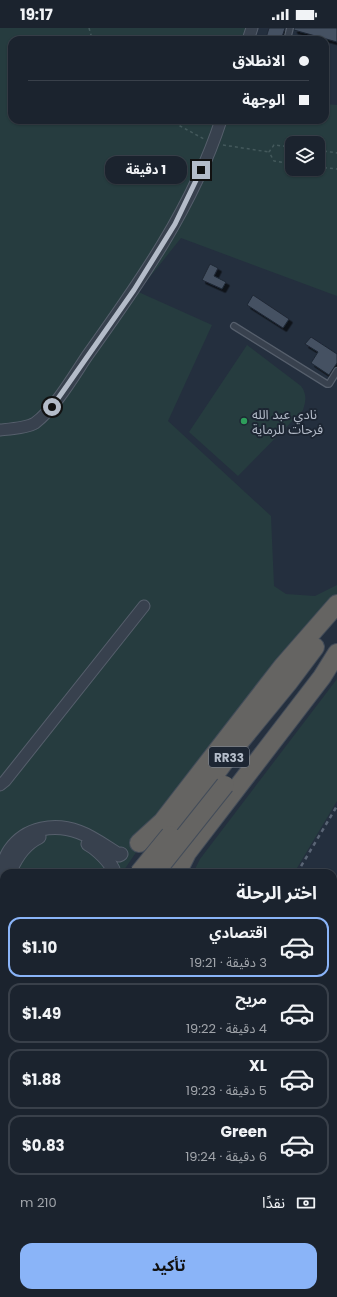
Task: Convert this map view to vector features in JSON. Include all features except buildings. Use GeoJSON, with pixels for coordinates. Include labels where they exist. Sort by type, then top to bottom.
{"type":"FeatureCollection","features":[{"type":"Feature","properties":{"kind":"highway"},"geometry":{"type":"LineString","coordinates":[[139,843],[162,822],[282,667],[337,604]]}},
{"type":"Feature","properties":{"kind":"highway","name":"RR33"},"geometry":{"type":"LineString","coordinates":[[159,869],[225,785],[293,686],[337,618]]}},
{"type":"Feature","properties":{"kind":"highway","name":"RR33"},"geometry":{"type":"LineString","coordinates":[[142,869],[234,749],[337,640]]}},
{"type":"Feature","properties":{"kind":"highway"},"geometry":{"type":"LineString","coordinates":[[178,869],[187,853],[322,677],[337,653]]}},
{"type":"Feature","properties":{"kind":"street"},"geometry":{"type":"LineString","coordinates":[[0,430],[13,429],[34,424],[52,407],[134,290],[175,224],[214,143],[221,124]]}},
{"type":"Feature","properties":{"kind":"street"},"geometry":{"type":"LineString","coordinates":[[0,785],[5,781],[144,606]]}},
{"type":"Feature","properties":{"kind":"street"},"geometry":{"type":"LineString","coordinates":[[2,869],[6,857],[16,843],[28,834],[43,828],[55,826],[81,832],[120,854]]}},
{"type":"Feature","properties":{"kind":"street"},"geometry":{"type":"LineString","coordinates":[[11,869],[18,854],[30,842],[38,838],[58,834],[72,836],[90,844],[113,869]]}},
{"type":"Feature","properties":{"kind":"street"},"geometry":{"type":"LineString","coordinates":[[115,869],[120,854],[129,847],[139,843],[149,842],[158,845],[166,851],[172,859],[175,869]]}},
{"type":"Feature","properties":{"kind":"lane"},"geometry":{"type":"LineString","coordinates":[[234,326],[327,384],[329,384],[337,371]]}},
{"type":"Feature","properties":{"kind":"path"},"geometry":{"type":"LineString","coordinates":[[176,124],[195,135],[214,143],[269,152]]}},
{"type":"Feature","properties":{"kind":"path"},"geometry":{"type":"LineString","coordinates":[[269,152],[274,145],[285,146]]}},
{"type":"Feature","properties":{"kind":"path"},"geometry":{"type":"LineString","coordinates":[[325,151],[337,152]]}},
{"type":"Feature","properties":{"kind":"path"},"geometry":{"type":"LineString","coordinates":[[269,152],[274,161],[285,163]]}},
{"type":"Feature","properties":{"kind":"path"},"geometry":{"type":"LineString","coordinates":[[325,168],[337,169]]}},
{"type":"Feature","properties":{"kind":"green space"},"geometry":{"type":"Polygon","coordinates":[[[0,28],[249,28],[248,36],[8,36],[8,124],[329,124],[329,104],[337,105],[337,296],[181,238],[142,287],[134,290],[212,325],[168,421],[271,516],[274,586],[286,594],[315,596],[337,585],[337,606],[137,851],[125,869],[0,869],[0,28]]]}},
{"type":"Feature","properties":{"kind":"green space","name":"نادي عبد الله فرحات للرماية"},"geometry":{"type":"Polygon","coordinates":[[[247,345],[301,386],[305,395],[305,401],[303,410],[238,476],[189,432],[247,345]]]}},
{"type":"Feature","properties":{"kind":"green space"},"geometry":{"type":"Polygon","coordinates":[[[337,679],[337,801],[296,869],[195,869],[200,859],[337,679]]]}},
{"type":"Feature","properties":{"kind":"railway"},"geometry":{"type":"LineString","coordinates":[[299,869],[337,806]]}},
{"type":"Feature","properties":{"kind":"place","name":"نادي عبد الله فرحات للرماية"},"geometry":{"type":"Point","coordinates":[244,421]}},
{"type":"Feature","properties":{"kind":"route"},"geometry":{"type":"LineString","coordinates":[[52,407],[134,290],[175,224],[201,170]]}}]}
